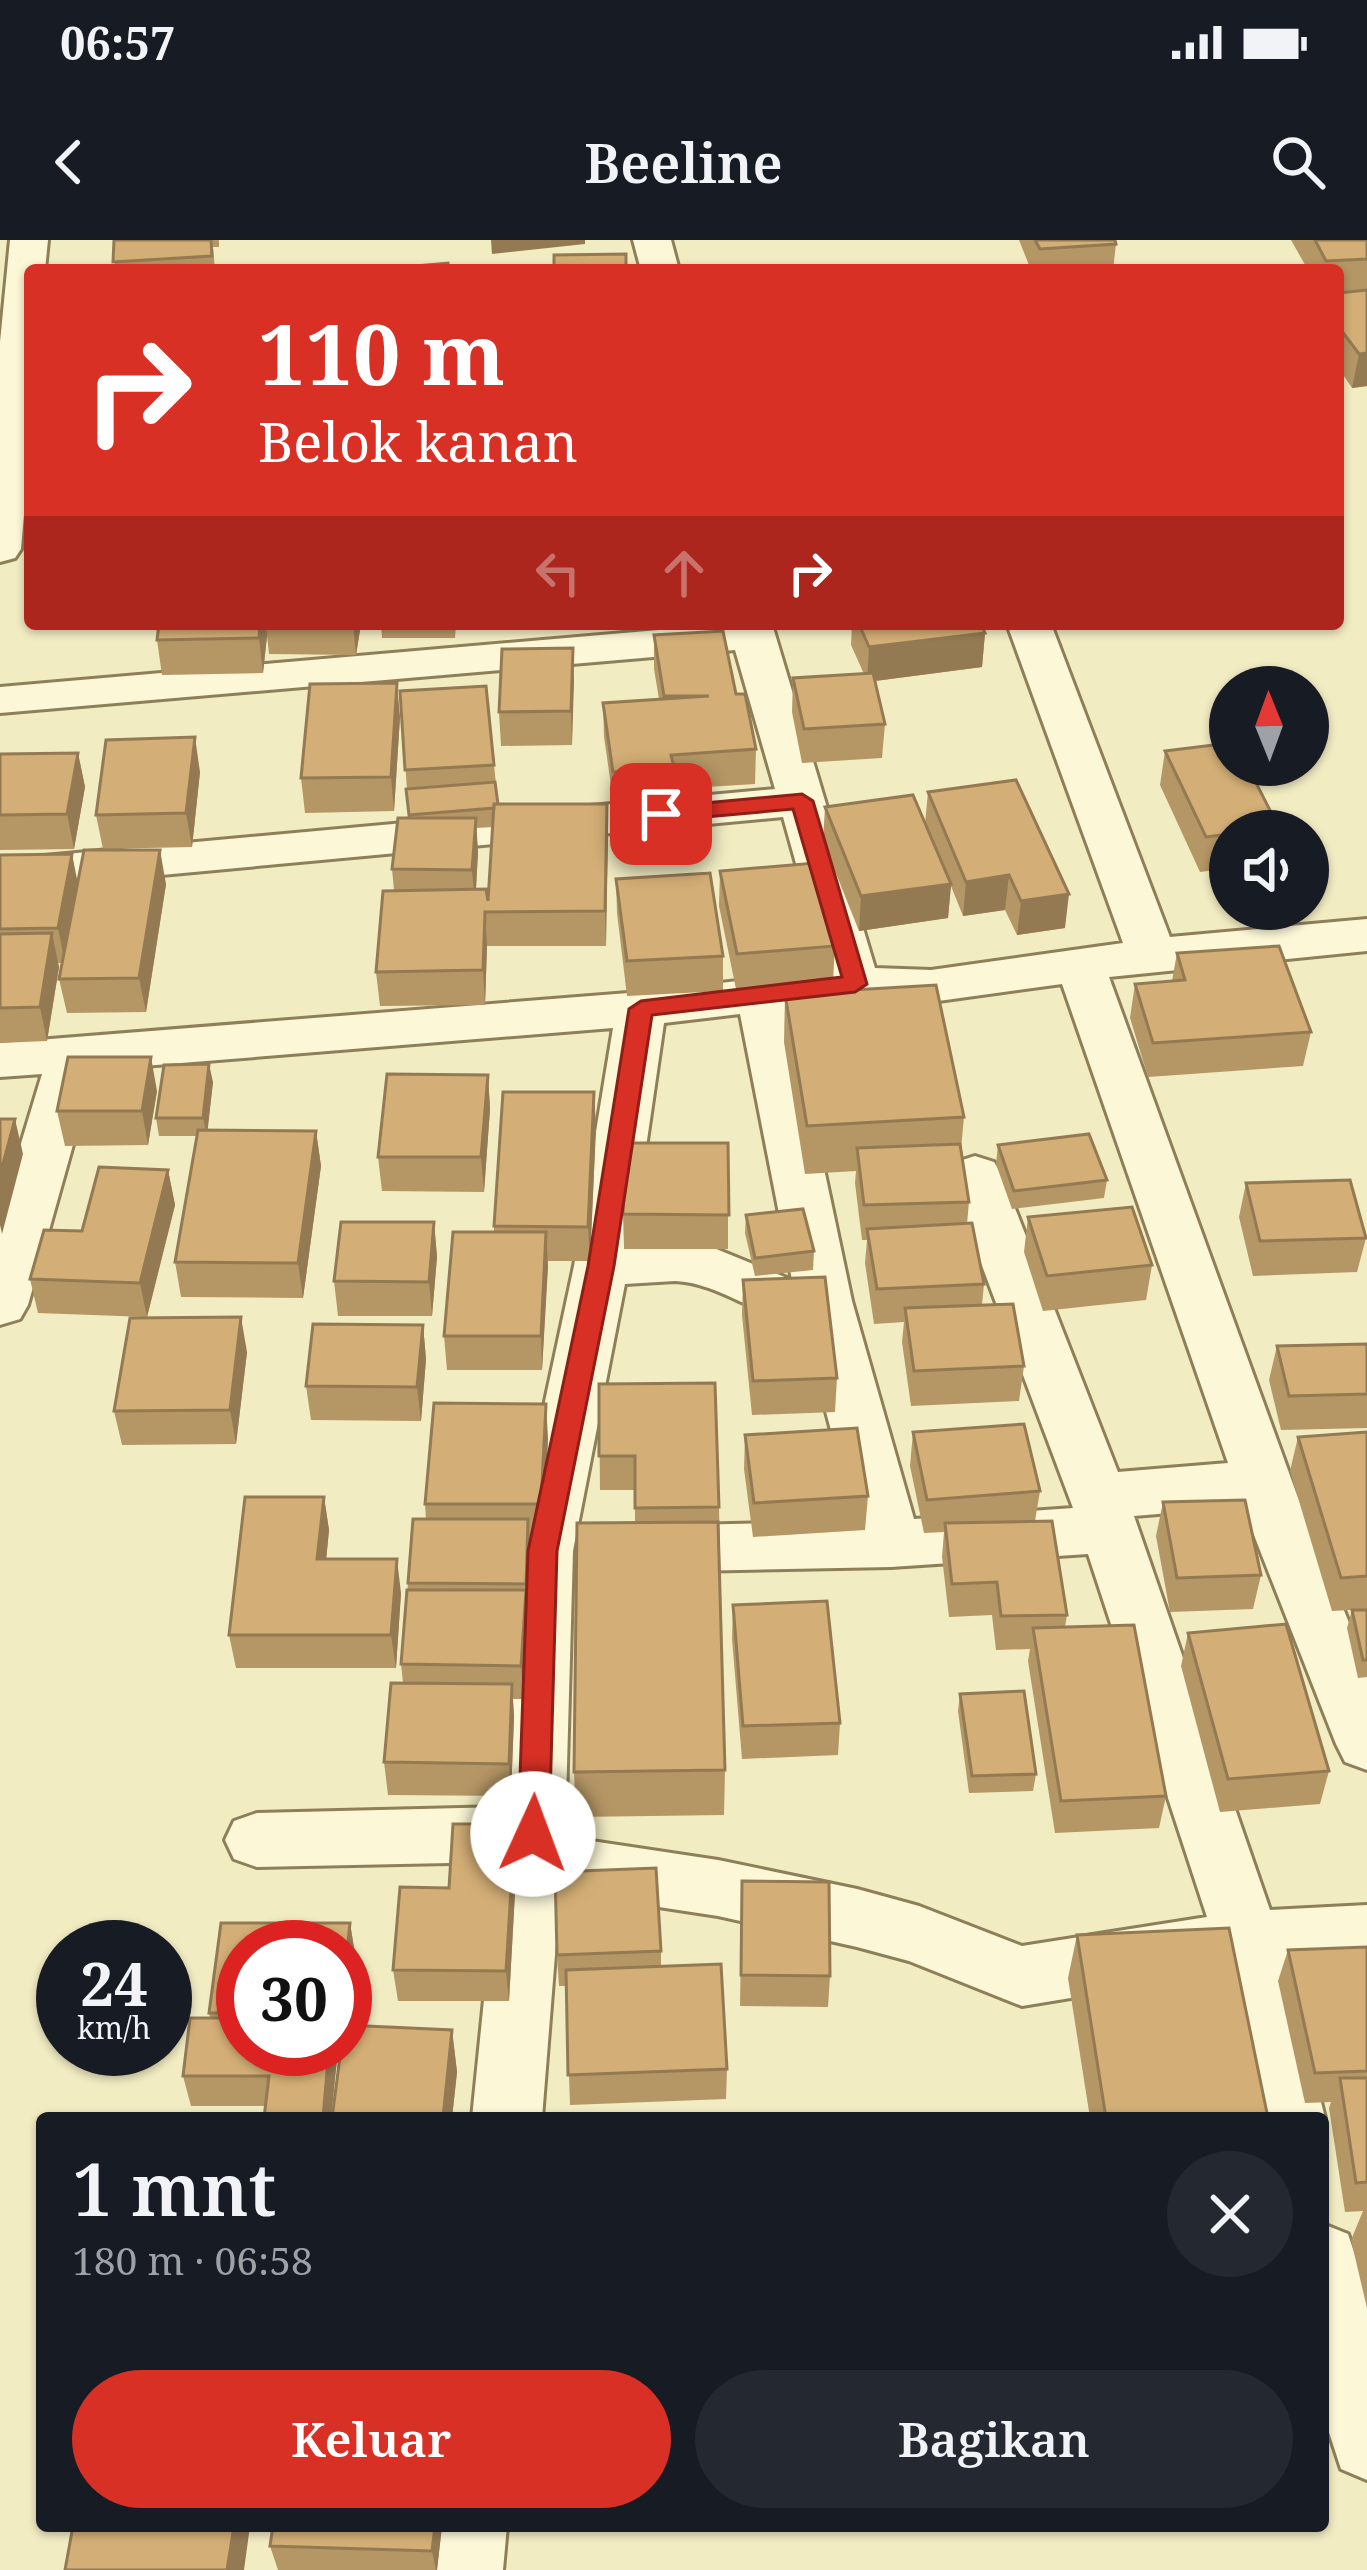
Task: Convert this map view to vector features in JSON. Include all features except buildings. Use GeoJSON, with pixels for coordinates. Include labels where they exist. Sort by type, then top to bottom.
{"type":"FeatureCollection","features":[{"type":"Feature","properties":{"kind":"street"},"geometry":{"type":"LineString","coordinates":[[0,549],[24,293]]}},
{"type":"Feature","properties":{"kind":"street"},"geometry":{"type":"LineString","coordinates":[[0,700],[752,630],[855,984]]}},
{"type":"Feature","properties":{"kind":"street"},"geometry":{"type":"LineString","coordinates":[[1031,630],[1153,955]]}},
{"type":"Feature","properties":{"kind":"street"},"geometry":{"type":"LineString","coordinates":[[0,874],[802,801]]}},
{"type":"Feature","properties":{"kind":"street"},"geometry":{"type":"LineString","coordinates":[[0,1060],[641,1009],[855,984],[931,986],[1153,955],[1367,935]]}},
{"type":"Feature","properties":{"kind":"street"},"geometry":{"type":"LineString","coordinates":[[1080,964],[1268,1494],[1367,1744]]}},
{"type":"Feature","properties":{"kind":"street"},"geometry":{"type":"LineString","coordinates":[[762,996],[824,1300],[891,1544]]}},
{"type":"Feature","properties":{"kind":"street"},"geometry":{"type":"LineString","coordinates":[[507,2112],[532,1847],[542,1551],[601,1266],[641,1009]]}},
{"type":"Feature","properties":{"kind":"street"},"geometry":{"type":"LineString","coordinates":[[0,1305],[74,1052]]}},
{"type":"Feature","properties":{"kind":"street"},"geometry":{"type":"LineString","coordinates":[[975,1175],[1104,1513],[1247,1940],[1289,2112]]}},
{"type":"Feature","properties":{"kind":"street"},"geometry":{"type":"LineString","coordinates":[[601,1266],[695,1264],[717,1268],[768,1297],[787,1302],[824,1300]]}},
{"type":"Feature","properties":{"kind":"street"},"geometry":{"type":"LineString","coordinates":[[542,1551],[891,1544],[1104,1513],[1244,1484],[1262,1486],[1268,1494]]}},
{"type":"Feature","properties":{"kind":"street"},"geometry":{"type":"LineString","coordinates":[[257,1840],[532,1847],[907,1930],[946,1943],[989,1970],[1022,1976],[1247,1940],[1367,1934]]}},
{"type":"Feature","properties":{"kind":"street"},"geometry":{"type":"LineString","coordinates":[[1329,2283],[1367,2443]]}},
{"type":"Feature","properties":{"kind":"street"},"geometry":{"type":"LineString","coordinates":[[465,2570],[468,2532]]}},
{"type":"Feature","properties":{"kind":"route"},"geometry":{"type":"LineString","coordinates":[[533,1834],[542,1551],[601,1266],[641,1009],[855,984],[802,801],[661,814]]}}]}
